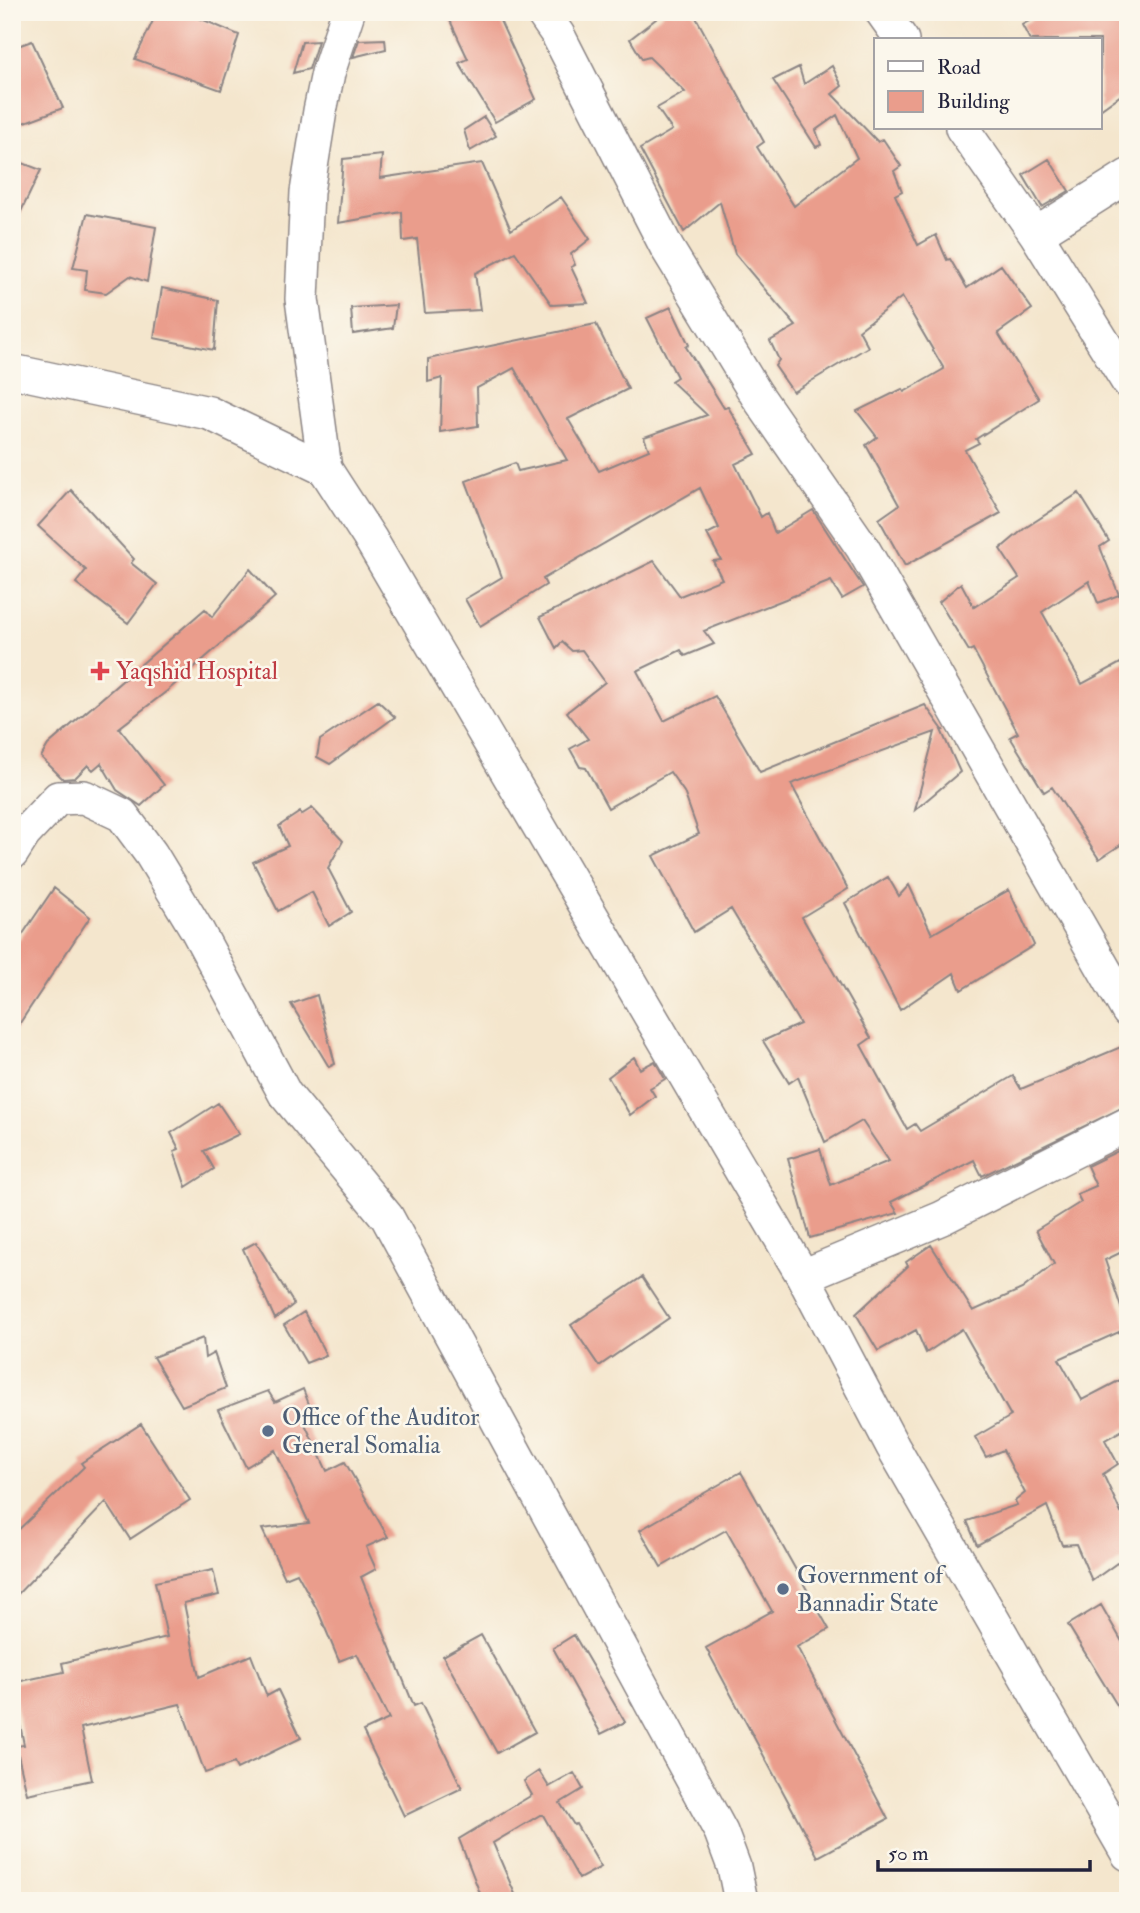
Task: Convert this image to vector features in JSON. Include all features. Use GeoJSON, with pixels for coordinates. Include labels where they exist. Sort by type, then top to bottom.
{"type":"FeatureCollection","features":[{"type":"Feature","properties":{"kind":"street"},"geometry":{"type":"LineString","coordinates":[[348,12],[328,73],[307,192],[302,299],[325,469],[378,552],[803,1276],[893,1447],[1128,1854]]}},
{"type":"Feature","properties":{"kind":"street"},"geometry":{"type":"LineString","coordinates":[[542,12],[558,35],[667,248],[757,394],[862,547],[1128,1011]]}},
{"type":"Feature","properties":{"kind":"street"},"geometry":{"type":"LineString","coordinates":[[882,12],[901,38]]}},
{"type":"Feature","properties":{"kind":"street"},"geometry":{"type":"LineString","coordinates":[[963,130],[1036,234],[1128,382]]}},
{"type":"Feature","properties":{"kind":"street"},"geometry":{"type":"LineString","coordinates":[[1036,234],[1128,176]]}},
{"type":"Feature","properties":{"kind":"street"},"geometry":{"type":"LineString","coordinates":[[12,372],[209,413],[325,469]]}},
{"type":"Feature","properties":{"kind":"street"},"geometry":{"type":"LineString","coordinates":[[12,853],[24,834],[58,797],[84,797],[122,815],[151,854],[197,930],[285,1094],[387,1217],[721,1832],[734,1867],[741,1901]]}},
{"type":"Feature","properties":{"kind":"street"},"geometry":{"type":"LineString","coordinates":[[803,1276],[942,1218],[1128,1124]]}},
{"type":"Feature","properties":{"kind":"building"},"geometry":{"type":"Polygon","coordinates":[[[157,12],[185,12],[239,35],[221,90],[135,59],[157,12]]]}},
{"type":"Feature","properties":{"kind":"building"},"geometry":{"type":"Polygon","coordinates":[[[446,12],[496,12],[536,99],[495,122],[459,63],[468,59],[446,12]]]}},
{"type":"Feature","properties":{"kind":"building"},"geometry":{"type":"Polygon","coordinates":[[[665,12],[693,12],[764,142],[757,147],[794,206],[857,158],[837,115],[816,130],[821,145],[816,147],[773,80],[799,67],[804,84],[832,66],[842,86],[832,94],[878,142],[883,139],[901,166],[894,171],[902,191],[895,195],[918,245],[936,235],[947,260],[950,259],[967,288],[1001,265],[1032,309],[998,333],[1039,399],[976,439],[979,443],[965,450],[1001,513],[905,566],[879,519],[899,505],[866,445],[877,437],[857,411],[902,389],[904,392],[944,369],[902,297],[859,330],[868,347],[793,392],[775,366],[779,360],[770,341],[796,326],[735,254],[720,202],[684,232],[640,149],[672,130],[657,108],[685,92],[649,57],[642,59],[630,39],[665,12]]]}},
{"type":"Feature","properties":{"kind":"building"},"geometry":{"type":"Polygon","coordinates":[[[1045,12],[1128,12],[1128,90],[1102,109],[1102,38],[1029,38],[1022,25],[1045,12]]]}},
{"type":"Feature","properties":{"kind":"building"},"geometry":{"type":"Polygon","coordinates":[[[385,39],[386,49],[353,57],[359,40],[385,39]]]}},
{"type":"Feature","properties":{"kind":"building"},"geometry":{"type":"Polygon","coordinates":[[[32,41],[63,108],[12,127],[12,48],[32,41]]]}},
{"type":"Feature","properties":{"kind":"building"},"geometry":{"type":"Polygon","coordinates":[[[318,41],[309,69],[293,73],[302,42],[318,41]]]}},
{"type":"Feature","properties":{"kind":"building"},"geometry":{"type":"Polygon","coordinates":[[[484,117],[496,136],[470,151],[464,130],[484,117]]]}},
{"type":"Feature","properties":{"kind":"building"},"geometry":{"type":"Polygon","coordinates":[[[382,155],[380,178],[482,163],[511,230],[561,197],[590,239],[571,254],[575,265],[571,267],[588,303],[552,305],[515,252],[475,273],[480,310],[425,313],[417,239],[403,241],[402,212],[338,223],[343,159],[382,155]]]}},
{"type":"Feature","properties":{"kind":"building"},"geometry":{"type":"Polygon","coordinates":[[[12,159],[41,170],[12,230],[12,159]]]}},
{"type":"Feature","properties":{"kind":"building"},"geometry":{"type":"Polygon","coordinates":[[[1049,159],[1069,191],[1042,207],[1023,175],[1049,159]]]}},
{"type":"Feature","properties":{"kind":"building"},"geometry":{"type":"Polygon","coordinates":[[[87,214],[156,227],[147,282],[130,276],[106,293],[85,290],[87,270],[73,268],[87,214]]]}},
{"type":"Feature","properties":{"kind":"building"},"geometry":{"type":"Polygon","coordinates":[[[162,288],[218,300],[214,350],[154,338],[162,288]]]}},
{"type":"Feature","properties":{"kind":"building"},"geometry":{"type":"Polygon","coordinates":[[[396,305],[393,328],[353,334],[351,308],[396,305]]]}},
{"type":"Feature","properties":{"kind":"building"},"geometry":{"type":"Polygon","coordinates":[[[671,307],[689,345],[686,347],[724,408],[728,407],[756,454],[735,464],[761,517],[767,513],[775,533],[813,510],[863,587],[842,599],[831,581],[704,631],[714,644],[685,656],[681,650],[637,671],[664,721],[715,696],[760,772],[925,705],[943,730],[960,772],[915,810],[935,732],[791,784],[848,889],[802,917],[871,1038],[861,1045],[907,1129],[915,1124],[920,1131],[1013,1076],[1021,1089],[1128,1044],[1128,1105],[982,1176],[974,1160],[891,1202],[898,1213],[810,1238],[788,1159],[820,1149],[831,1185],[889,1161],[862,1121],[825,1142],[798,1077],[789,1083],[763,1041],[800,1024],[731,909],[694,932],[653,856],[699,834],[684,792],[670,772],[608,808],[586,768],[580,767],[570,749],[588,739],[567,712],[605,682],[582,650],[572,651],[562,642],[556,648],[540,617],[654,561],[680,596],[722,579],[713,561],[721,560],[707,534],[719,528],[700,488],[543,579],[546,585],[480,626],[465,599],[502,577],[466,481],[515,463],[518,471],[567,460],[514,368],[477,388],[478,426],[440,432],[442,378],[428,382],[428,359],[596,324],[628,389],[568,419],[599,471],[649,450],[644,437],[707,415],[671,381],[677,377],[647,318],[671,307]]]}},
{"type":"Feature","properties":{"kind":"building"},"geometry":{"type":"Polygon","coordinates":[[[71,490],[134,559],[131,563],[157,584],[128,623],[76,583],[86,570],[38,526],[71,490]]]}},
{"type":"Feature","properties":{"kind":"building"},"geometry":{"type":"Polygon","coordinates":[[[1079,493],[1109,541],[1100,547],[1119,595],[1098,603],[1089,581],[1042,612],[1082,684],[1128,659],[1128,840],[1099,859],[1052,787],[1044,792],[1010,737],[1018,733],[973,649],[969,651],[939,602],[961,583],[974,607],[1019,578],[1000,549],[1025,528],[1079,493]]]}},
{"type":"Feature","properties":{"kind":"building"},"geometry":{"type":"Polygon","coordinates":[[[250,569],[275,597],[167,691],[119,728],[164,785],[141,806],[117,790],[101,763],[93,770],[88,765],[75,778],[63,779],[41,757],[48,745],[205,609],[212,617],[250,569]]]}},
{"type":"Feature","properties":{"kind":"building"},"geometry":{"type":"Polygon","coordinates":[[[378,701],[395,717],[330,764],[317,757],[320,740],[378,701]]]}},
{"type":"Feature","properties":{"kind":"building"},"geometry":{"type":"Polygon","coordinates":[[[312,808],[343,841],[328,868],[351,912],[329,926],[312,892],[278,911],[253,862],[288,846],[279,826],[300,812],[301,815],[312,808]]]}},
{"type":"Feature","properties":{"kind":"building"},"geometry":{"type":"Polygon","coordinates":[[[888,877],[899,896],[909,885],[932,934],[1009,890],[1034,945],[961,990],[954,973],[900,1010],[845,903],[888,877]]]}},
{"type":"Feature","properties":{"kind":"building"},"geometry":{"type":"Polygon","coordinates":[[[54,888],[90,917],[12,1035],[12,950],[54,888]]]}},
{"type":"Feature","properties":{"kind":"building"},"geometry":{"type":"Polygon","coordinates":[[[317,995],[335,1064],[329,1067],[291,1004],[317,995]]]}},
{"type":"Feature","properties":{"kind":"building"},"geometry":{"type":"Polygon","coordinates":[[[634,1057],[640,1069],[655,1061],[665,1079],[650,1088],[655,1096],[630,1115],[608,1077],[634,1057]]]}},
{"type":"Feature","properties":{"kind":"building"},"geometry":{"type":"Polygon","coordinates":[[[218,1103],[239,1134],[204,1151],[214,1169],[186,1187],[174,1151],[179,1149],[171,1133],[218,1103]]]}},
{"type":"Feature","properties":{"kind":"building"},"geometry":{"type":"Polygon","coordinates":[[[1128,1146],[1128,1249],[1105,1260],[1128,1328],[1059,1359],[1082,1400],[1128,1376],[1128,1427],[1105,1440],[1118,1464],[1103,1474],[1121,1513],[1128,1509],[1128,1555],[1092,1581],[1076,1544],[1062,1545],[1047,1506],[977,1545],[967,1521],[1017,1505],[1015,1501],[1025,1493],[1003,1450],[986,1457],[975,1437],[1011,1416],[962,1329],[926,1353],[916,1330],[878,1351],[856,1314],[908,1266],[906,1262],[931,1245],[973,1311],[1022,1289],[1054,1264],[1036,1230],[1081,1202],[1077,1194],[1096,1186],[1087,1166],[1128,1146]]]}},
{"type":"Feature","properties":{"kind":"building"},"geometry":{"type":"Polygon","coordinates":[[[256,1242],[294,1304],[275,1319],[243,1249],[256,1242]]]}},
{"type":"Feature","properties":{"kind":"building"},"geometry":{"type":"Polygon","coordinates":[[[642,1277],[669,1318],[599,1366],[571,1325],[642,1277]]]}},
{"type":"Feature","properties":{"kind":"building"},"geometry":{"type":"Polygon","coordinates":[[[304,1312],[326,1355],[306,1363],[284,1325],[304,1312]]]}},
{"type":"Feature","properties":{"kind":"building"},"geometry":{"type":"Polygon","coordinates":[[[203,1338],[205,1358],[214,1353],[226,1388],[182,1406],[153,1357],[203,1338]]]}},
{"type":"Feature","properties":{"kind":"building"},"geometry":{"type":"Polygon","coordinates":[[[303,1389],[314,1417],[304,1422],[327,1471],[345,1462],[388,1537],[366,1547],[376,1569],[361,1577],[414,1706],[421,1703],[462,1788],[404,1816],[363,1731],[389,1719],[357,1654],[339,1661],[318,1611],[297,1573],[285,1578],[262,1529],[309,1523],[275,1450],[246,1467],[218,1410],[268,1391],[275,1402],[303,1389]]]}},
{"type":"Feature","properties":{"kind":"building"},"geometry":{"type":"Polygon","coordinates":[[[141,1424],[190,1500],[130,1539],[106,1502],[12,1600],[12,1536],[84,1467],[81,1463],[141,1424]]]}},
{"type":"Feature","properties":{"kind":"building"},"geometry":{"type":"Polygon","coordinates":[[[741,1472],[829,1629],[797,1647],[888,1819],[818,1857],[706,1648],[772,1611],[726,1530],[661,1567],[640,1530],[741,1472]]]}},
{"type":"Feature","properties":{"kind":"building"},"geometry":{"type":"Polygon","coordinates":[[[213,1570],[219,1595],[184,1603],[199,1677],[251,1655],[267,1696],[278,1690],[301,1738],[237,1769],[234,1763],[205,1773],[180,1704],[81,1728],[92,1780],[27,1794],[16,1746],[24,1745],[12,1683],[64,1672],[62,1663],[167,1637],[155,1582],[213,1570]]]}},
{"type":"Feature","properties":{"kind":"building"},"geometry":{"type":"Polygon","coordinates":[[[1101,1605],[1128,1652],[1128,1723],[1068,1625],[1101,1605]]]}},
{"type":"Feature","properties":{"kind":"building"},"geometry":{"type":"Polygon","coordinates":[[[481,1635],[535,1732],[497,1753],[443,1656],[481,1635]]]}},
{"type":"Feature","properties":{"kind":"building"},"geometry":{"type":"Polygon","coordinates":[[[574,1635],[625,1722],[601,1734],[553,1648],[574,1635]]]}},
{"type":"Feature","properties":{"kind":"building"},"geometry":{"type":"Polygon","coordinates":[[[539,1771],[549,1787],[574,1773],[583,1789],[560,1803],[574,1825],[576,1824],[601,1867],[579,1879],[543,1815],[540,1815],[493,1843],[518,1901],[483,1901],[459,1839],[532,1795],[524,1781],[539,1771]]]}},
{"type":"Feature","properties":{"kind":"place","name":"Yaqshid Hospital"},"geometry":{"type":"Point","coordinates":[100,671]}},
{"type":"Feature","properties":{"kind":"place","name":"Office of the Auditor General Somalia"},"geometry":{"type":"Point","coordinates":[268,1431]}},
{"type":"Feature","properties":{"kind":"place","name":"Government of Bannadir State"},"geometry":{"type":"Point","coordinates":[783,1589]}}]}
